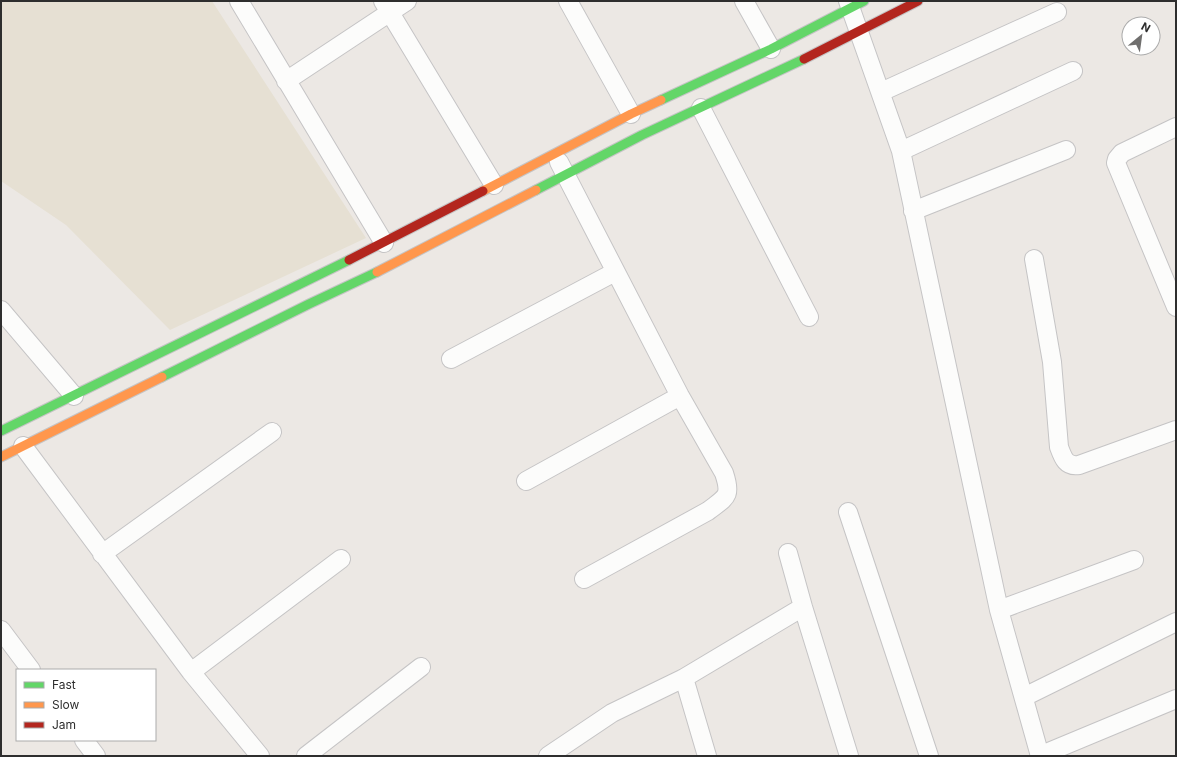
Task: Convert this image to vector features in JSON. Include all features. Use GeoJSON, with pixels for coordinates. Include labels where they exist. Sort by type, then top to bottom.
{"type":"FeatureCollection","features":[{"type":"Feature","properties":{"kind":"main road"},"geometry":{"type":"LineString","coordinates":[[1,457],[309,304],[394,264],[642,135],[781,70],[918,1]]}},
{"type":"Feature","properties":{"kind":"main road"},"geometry":{"type":"LineString","coordinates":[[1,431],[384,243],[631,114],[771,49],[854,3]]}},
{"type":"Feature","properties":{"kind":"street"},"geometry":{"type":"LineString","coordinates":[[239,1],[384,243]]}},
{"type":"Feature","properties":{"kind":"street"},"geometry":{"type":"LineString","coordinates":[[286,81],[386,7],[407,1]]}},
{"type":"Feature","properties":{"kind":"street"},"geometry":{"type":"LineString","coordinates":[[568,1],[631,114]]}},
{"type":"Feature","properties":{"kind":"street"},"geometry":{"type":"LineString","coordinates":[[744,1],[771,49]]}},
{"type":"Feature","properties":{"kind":"street"},"geometry":{"type":"LineString","coordinates":[[854,3],[858,30],[901,152],[912,211],[999,610],[1039,756],[1176,699]]}},
{"type":"Feature","properties":{"kind":"street"},"geometry":{"type":"LineString","coordinates":[[386,7],[494,186]]}},
{"type":"Feature","properties":{"kind":"street"},"geometry":{"type":"LineString","coordinates":[[881,92],[1057,12]]}},
{"type":"Feature","properties":{"kind":"street"},"geometry":{"type":"LineString","coordinates":[[901,152],[1073,71]]}},
{"type":"Feature","properties":{"kind":"street"},"geometry":{"type":"LineString","coordinates":[[700,108],[809,316]]}},
{"type":"Feature","properties":{"kind":"street"},"geometry":{"type":"LineString","coordinates":[[1176,127],[1122,153],[1117,159],[1116,163],[1176,308]]}},
{"type":"Feature","properties":{"kind":"street"},"geometry":{"type":"LineString","coordinates":[[912,211],[1066,150]]}},
{"type":"Feature","properties":{"kind":"street"},"geometry":{"type":"LineString","coordinates":[[554,154],[680,396],[724,473],[728,485],[728,493],[724,499],[708,511],[584,579]]}},
{"type":"Feature","properties":{"kind":"street"},"geometry":{"type":"LineString","coordinates":[[1034,260],[1052,362],[1059,447],[1064,459],[1073,466],[1079,465],[1176,430]]}},
{"type":"Feature","properties":{"kind":"street"},"geometry":{"type":"LineString","coordinates":[[451,359],[615,272]]}},
{"type":"Feature","properties":{"kind":"street"},"geometry":{"type":"LineString","coordinates":[[1,310],[74,396]]}},
{"type":"Feature","properties":{"kind":"street"},"geometry":{"type":"LineString","coordinates":[[526,481],[680,396]]}},
{"type":"Feature","properties":{"kind":"street"},"geometry":{"type":"LineString","coordinates":[[102,554],[272,432]]}},
{"type":"Feature","properties":{"kind":"street"},"geometry":{"type":"LineString","coordinates":[[23,446],[102,554],[192,672],[260,756]]}},
{"type":"Feature","properties":{"kind":"street"},"geometry":{"type":"LineString","coordinates":[[848,512],[928,756]]}},
{"type":"Feature","properties":{"kind":"street"},"geometry":{"type":"LineString","coordinates":[[788,553],[849,756]]}},
{"type":"Feature","properties":{"kind":"street"},"geometry":{"type":"LineString","coordinates":[[192,672],[341,559]]}},
{"type":"Feature","properties":{"kind":"street"},"geometry":{"type":"LineString","coordinates":[[999,610],[1134,560]]}},
{"type":"Feature","properties":{"kind":"street"},"geometry":{"type":"LineString","coordinates":[[548,756],[612,713],[684,678],[803,607]]}},
{"type":"Feature","properties":{"kind":"street"},"geometry":{"type":"LineString","coordinates":[[1024,697],[1176,622]]}},
{"type":"Feature","properties":{"kind":"street"},"geometry":{"type":"LineString","coordinates":[[1,630],[30,669]]}},
{"type":"Feature","properties":{"kind":"street"},"geometry":{"type":"LineString","coordinates":[[306,756],[421,667]]}},
{"type":"Feature","properties":{"kind":"street"},"geometry":{"type":"LineString","coordinates":[[684,678],[707,756]]}},
{"type":"Feature","properties":{"kind":"street"},"geometry":{"type":"LineString","coordinates":[[85,741],[96,756]]}},
{"type":"Feature","properties":{"kind":"shaded area"},"geometry":{"type":"Polygon","coordinates":[[[4,1],[212,1],[366,238],[170,330],[66,225],[1,181],[1,3],[4,1]]]}},
{"type":"Feature","properties":{"kind":"traffic: fast"},"geometry":{"type":"LineString","coordinates":[[661,100],[771,49],[864,1]]}},
{"type":"Feature","properties":{"kind":"traffic: fast"},"geometry":{"type":"LineString","coordinates":[[536,190],[642,135],[804,59]]}},
{"type":"Feature","properties":{"kind":"traffic: fast"},"geometry":{"type":"LineString","coordinates":[[1,431],[349,260]]}},
{"type":"Feature","properties":{"kind":"traffic: fast"},"geometry":{"type":"LineString","coordinates":[[162,377],[377,272]]}},
{"type":"Feature","properties":{"kind":"traffic: slow"},"geometry":{"type":"LineString","coordinates":[[483,191],[661,100]]}},
{"type":"Feature","properties":{"kind":"traffic: slow"},"geometry":{"type":"LineString","coordinates":[[377,272],[536,190]]}},
{"type":"Feature","properties":{"kind":"traffic: slow"},"geometry":{"type":"LineString","coordinates":[[1,457],[162,377]]}},
{"type":"Feature","properties":{"kind":"traffic: jam"},"geometry":{"type":"LineString","coordinates":[[804,59],[918,1]]}},
{"type":"Feature","properties":{"kind":"traffic: jam"},"geometry":{"type":"LineString","coordinates":[[349,260],[483,191]]}}]}
